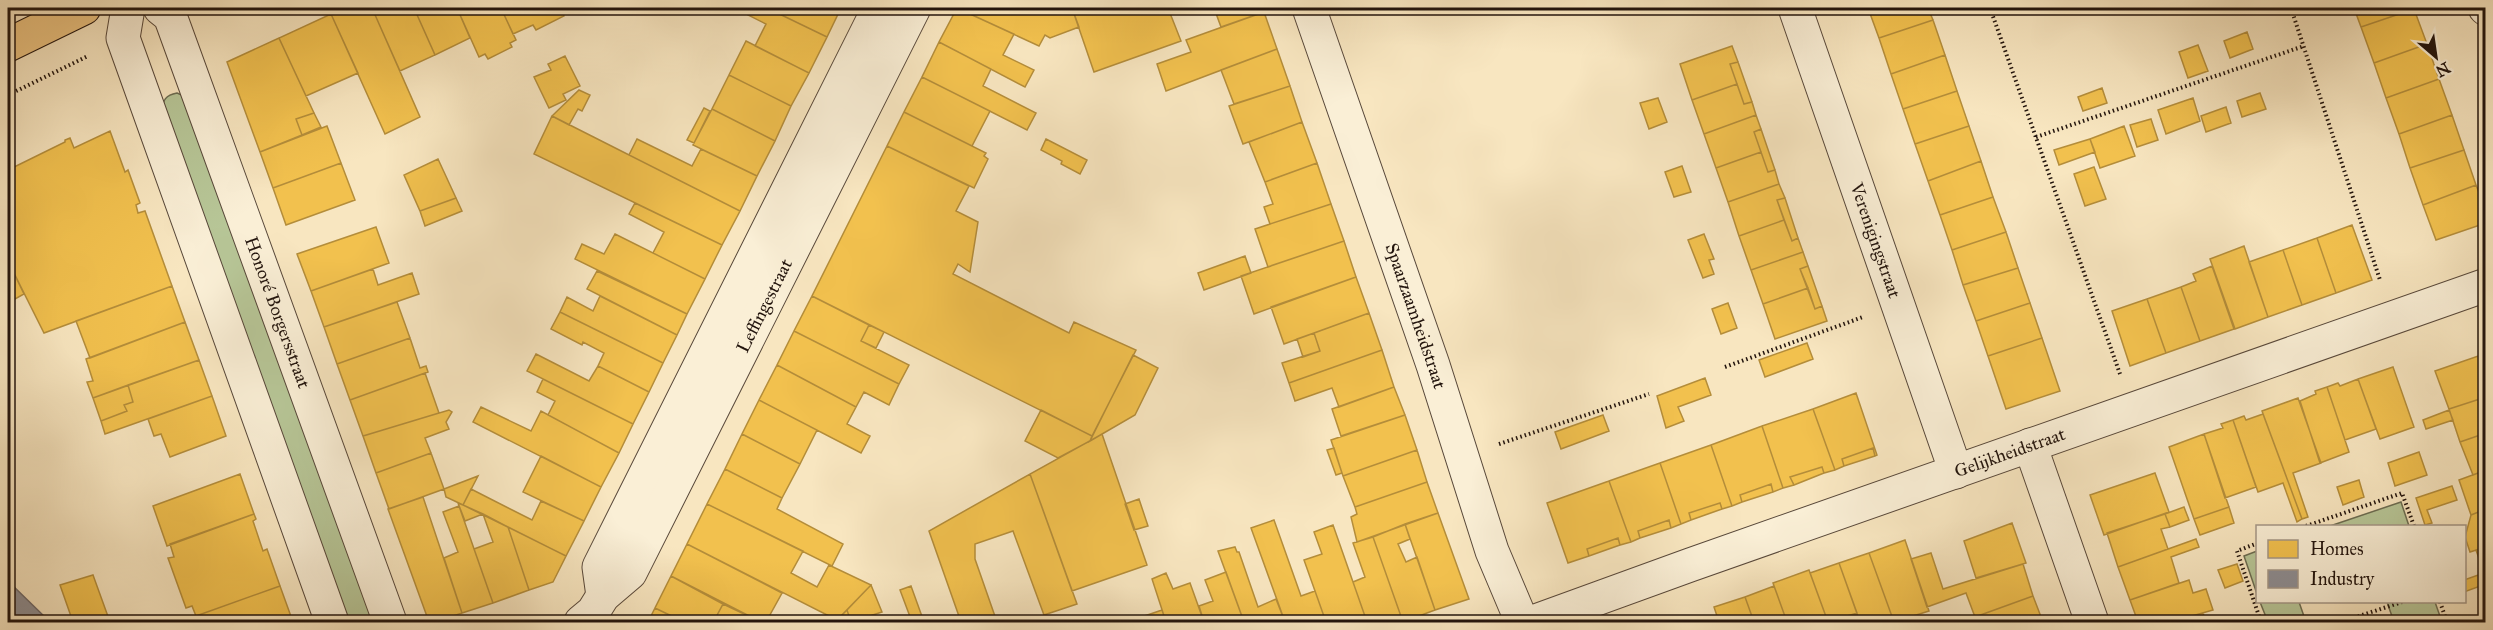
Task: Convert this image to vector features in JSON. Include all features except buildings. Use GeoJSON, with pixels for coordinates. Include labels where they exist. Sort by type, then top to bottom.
{"type":"FeatureCollection","features":[{"type":"Feature","properties":{"kind":"main road"},"geometry":{"type":"LineString","coordinates":[[8,45],[84,8]]}},
{"type":"Feature","properties":{"kind":"street"},"geometry":{"type":"LineString","coordinates":[[128,8],[123,38],[332,622]]}},
{"type":"Feature","properties":{"kind":"street","name":"Honoré Borgersstraat"},"geometry":{"type":"LineString","coordinates":[[160,8],[170,16],[173,24],[390,622]]}},
{"type":"Feature","properties":{"kind":"street","name":"Leffingestraat"},"geometry":{"type":"LineString","coordinates":[[603,596],[599,567],[879,8]]}},
{"type":"Feature","properties":{"kind":"street","name":"Leffingestraat"},"geometry":{"type":"LineString","coordinates":[[581,622],[593,612],[603,596],[630,573],[914,8]]}},
{"type":"Feature","properties":{"kind":"street","name":"Spaarzaamheidstraat"},"geometry":{"type":"LineString","coordinates":[[1309,8],[1433,365],[1492,551],[1522,622]]}},
{"type":"Feature","properties":{"kind":"street","name":"Verenigingstraat"},"geometry":{"type":"LineString","coordinates":[[1795,8],[1956,472]]}},
{"type":"Feature","properties":{"kind":"street","name":"Gelijkheidstraat"},"geometry":{"type":"LineString","coordinates":[[1533,622],[2486,285]]}},
{"type":"Feature","properties":{"kind":"street"},"geometry":{"type":"LineString","coordinates":[[2030,445],[2092,622]]}},
{"type":"Feature","properties":{"kind":"path"},"geometry":{"type":"LineString","coordinates":[[1990,8],[2132,409]]}},
{"type":"Feature","properties":{"kind":"path"},"geometry":{"type":"LineString","coordinates":[[2291,8],[2393,318]]}},
{"type":"Feature","properties":{"kind":"path"},"geometry":{"type":"LineString","coordinates":[[2036,137],[2304,46]]}},
{"type":"Feature","properties":{"kind":"path"},"geometry":{"type":"LineString","coordinates":[[1725,367],[1898,305]]}},
{"type":"Feature","properties":{"kind":"path"},"geometry":{"type":"LineString","coordinates":[[1462,457],[1649,393]]}},
{"type":"Feature","properties":{"kind":"path"},"geometry":{"type":"LineString","coordinates":[[2309,525],[2402,493],[2414,525]]}},
{"type":"Feature","properties":{"kind":"path"},"geometry":{"type":"LineString","coordinates":[[2256,544],[2237,551],[2261,622]]}},
{"type":"Feature","properties":{"kind":"path"},"geometry":{"type":"LineString","coordinates":[[2341,622],[2399,603]]}},
{"type":"Feature","properties":{"kind":"path"},"geometry":{"type":"LineString","coordinates":[[2440,603],[2447,622]]}},
{"type":"Feature","properties":{"kind":"green space"},"geometry":{"type":"Polygon","coordinates":[[[177,93],[184,96],[374,618],[361,622],[348,622],[163,111],[166,99],[177,93]]]}},
{"type":"Feature","properties":{"kind":"green space"},"geometry":{"type":"Polygon","coordinates":[[[2401,502],[2409,525],[2333,525],[2401,502]]]}},
{"type":"Feature","properties":{"kind":"green space"},"geometry":{"type":"Polygon","coordinates":[[[2256,552],[2256,591],[2244,556],[2256,552]]]}},
{"type":"Feature","properties":{"kind":"green space"},"geometry":{"type":"Polygon","coordinates":[[[2260,603],[2299,603],[2306,622],[2268,622],[2260,603]]]}},
{"type":"Feature","properties":{"kind":"green space"},"geometry":{"type":"Polygon","coordinates":[[[2387,603],[2435,603],[2442,622],[2394,622],[2387,603]]]}}]}
